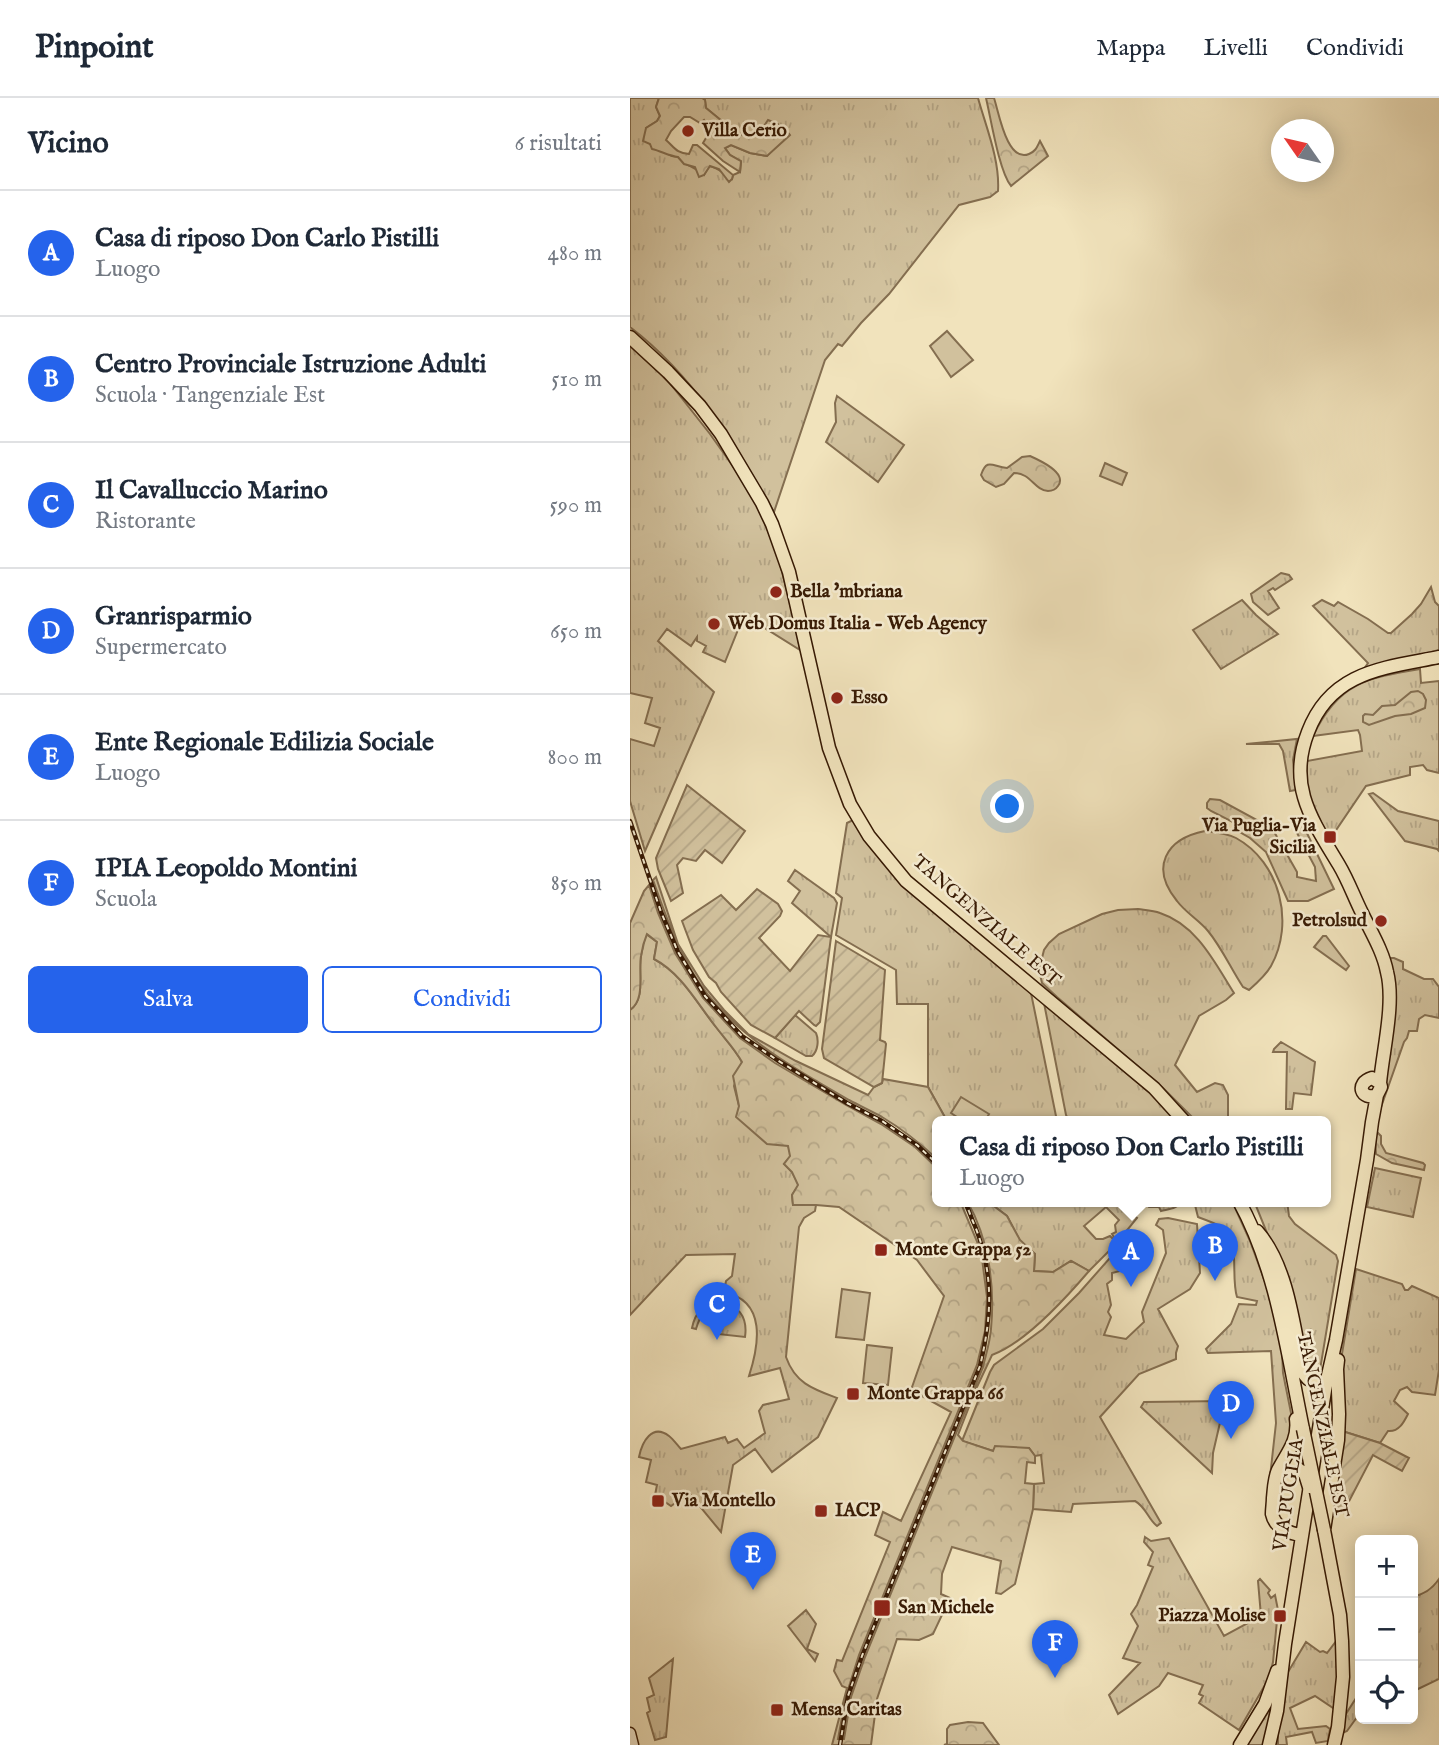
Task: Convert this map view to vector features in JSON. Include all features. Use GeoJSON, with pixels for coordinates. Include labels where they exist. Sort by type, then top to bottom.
{"type":"FeatureCollection","features":[{"type":"Feature","properties":{"kind":"main road","name":"TANGENZIALE EST"},"geometry":{"type":"LineString","coordinates":[[630,337],[699,406],[727,445],[762,503],[789,572],[822,723],[839,777],[850,804],[869,836],[906,881],[1154,1088],[1179,1116]]}},
{"type":"Feature","properties":{"kind":"main road","name":"VIA PUGLIA"},"geometry":{"type":"LineString","coordinates":[[1272,1745],[1326,1384],[1367,1160],[1374,1088],[1383,1053],[1389,995],[1378,957],[1335,870],[1328,847],[1308,810],[1301,786],[1300,762],[1303,744],[1315,717],[1338,689],[1377,669],[1439,657]]}},
{"type":"Feature","properties":{"kind":"main road","name":"TANGENZIALE EST"},"geometry":{"type":"LineString","coordinates":[[1242,1207],[1266,1265],[1279,1308],[1340,1615],[1343,1677],[1334,1745]]}},
{"type":"Feature","properties":{"kind":"main road"},"geometry":{"type":"LineString","coordinates":[[1249,1222],[1267,1242],[1280,1275],[1290,1307],[1303,1373],[1308,1379],[1326,1384]]}},
{"type":"Feature","properties":{"kind":"main road"},"geometry":{"type":"LineString","coordinates":[[1324,1530],[1338,1440],[1339,1350],[1336,1340]]}},
{"type":"Feature","properties":{"kind":"main road"},"geometry":{"type":"LineString","coordinates":[[1288,1357],[1297,1427],[1294,1444],[1277,1473],[1272,1514],[1280,1527],[1290,1533],[1302,1535]]}},
{"type":"Feature","properties":{"kind":"main road"},"geometry":{"type":"LineString","coordinates":[[1274,1488],[1290,1468],[1297,1468],[1305,1474],[1324,1530]]}},
{"type":"Feature","properties":{"kind":"main road"},"geometry":{"type":"LineString","coordinates":[[1240,1745],[1265,1704],[1285,1644]]}},
{"type":"Feature","properties":{"kind":"main road"},"geometry":{"type":"LineString","coordinates":[[630,1733],[633,1745]]}},
{"type":"Feature","properties":{"kind":"green space"},"geometry":{"type":"Polygon","coordinates":[[[630,98],[659,98],[656,107],[660,116],[646,128],[650,144],[678,157],[704,175],[709,166],[719,169],[732,179],[733,175],[740,172],[741,162],[725,148],[731,145],[767,156],[775,147],[760,132],[750,138],[734,131],[706,108],[702,98],[978,98],[995,156],[998,191],[990,197],[959,205],[889,294],[842,346],[838,344],[825,360],[774,512],[711,412],[674,367],[630,327],[630,98]]]}},
{"type":"Feature","properties":{"kind":"green space"},"geometry":{"type":"Polygon","coordinates":[[[659,98],[702,98],[706,108],[734,131],[749,138],[760,132],[768,120],[781,126],[790,135],[767,156],[731,145],[725,148],[730,155],[741,161],[740,172],[703,143],[709,133],[704,120],[700,123],[690,117],[684,117],[666,140],[681,153],[689,154],[693,145],[697,145],[733,175],[729,182],[719,169],[710,166],[704,175],[699,177],[695,167],[684,164],[678,157],[652,149],[650,144],[643,141],[646,128],[660,116],[656,107],[659,98]]]}},
{"type":"Feature","properties":{"kind":"green space"},"geometry":{"type":"Polygon","coordinates":[[[986,98],[994,98],[1001,125],[1015,151],[1021,155],[1029,154],[1040,141],[1048,156],[1011,186],[999,157],[986,98]]]}},
{"type":"Feature","properties":{"kind":"green space"},"geometry":{"type":"Polygon","coordinates":[[[947,331],[973,360],[951,377],[930,346],[947,331]]]}},
{"type":"Feature","properties":{"kind":"green space"},"geometry":{"type":"Polygon","coordinates":[[[630,345],[669,382],[754,496],[778,556],[800,650],[744,615],[725,662],[703,652],[706,646],[697,641],[697,637],[691,646],[667,629],[658,641],[714,692],[645,851],[630,801],[630,739],[654,746],[660,728],[645,723],[652,698],[630,693],[630,345]]]}},
{"type":"Feature","properties":{"kind":"green space"},"geometry":{"type":"Polygon","coordinates":[[[837,396],[904,445],[878,482],[826,442],[836,422],[837,396]]]}},
{"type":"Feature","properties":{"kind":"green space"},"geometry":{"type":"Polygon","coordinates":[[[1030,456],[1056,472],[1060,481],[1056,488],[1043,490],[1025,476],[1014,473],[1004,484],[996,487],[981,475],[988,465],[1007,468],[1022,457],[1030,456]]]}},
{"type":"Feature","properties":{"kind":"green space"},"geometry":{"type":"Polygon","coordinates":[[[1105,463],[1127,473],[1122,485],[1100,476],[1105,463]]]}},
{"type":"Feature","properties":{"kind":"green space"},"geometry":{"type":"Polygon","coordinates":[[[1281,573],[1292,579],[1275,590],[1273,588],[1268,591],[1279,608],[1268,615],[1253,602],[1251,594],[1281,573]]]}},
{"type":"Feature","properties":{"kind":"green space"},"geometry":{"type":"Polygon","coordinates":[[[1431,587],[1435,602],[1439,606],[1439,650],[1364,669],[1368,663],[1313,606],[1322,600],[1334,606],[1338,602],[1391,633],[1421,604],[1431,587]]]}},
{"type":"Feature","properties":{"kind":"green space"},"geometry":{"type":"Polygon","coordinates":[[[1242,600],[1278,634],[1221,669],[1193,630],[1242,600]]]}},
{"type":"Feature","properties":{"kind":"green space"},"geometry":{"type":"Polygon","coordinates":[[[1420,669],[1421,683],[1439,681],[1439,773],[1427,770],[1423,765],[1410,767],[1410,775],[1366,786],[1330,839],[1307,796],[1307,761],[1362,751],[1360,735],[1358,730],[1313,736],[1333,704],[1356,686],[1384,676],[1420,669]]]}},
{"type":"Feature","properties":{"kind":"green space"},"geometry":{"type":"Polygon","coordinates":[[[1418,691],[1426,700],[1425,708],[1369,725],[1363,722],[1365,714],[1373,715],[1382,706],[1395,705],[1411,692],[1418,691]]]}},
{"type":"Feature","properties":{"kind":"green space"},"geometry":{"type":"Polygon","coordinates":[[[1297,739],[1293,760],[1296,790],[1290,791],[1283,751],[1279,744],[1246,744],[1297,739]]]}},
{"type":"Feature","properties":{"kind":"green space"},"geometry":{"type":"Polygon","coordinates":[[[687,785],[745,831],[722,863],[705,850],[696,861],[683,858],[677,865],[683,893],[671,901],[656,858],[687,785]]]}},
{"type":"Feature","properties":{"kind":"green space"},"geometry":{"type":"Polygon","coordinates":[[[1373,793],[1398,811],[1439,821],[1439,851],[1405,841],[1369,794],[1373,793]]]}},
{"type":"Feature","properties":{"kind":"green space"},"geometry":{"type":"Polygon","coordinates":[[[1210,799],[1220,800],[1268,826],[1297,872],[1297,877],[1316,881],[1315,867],[1296,831],[1303,818],[1306,824],[1304,827],[1334,889],[1308,901],[1288,901],[1266,852],[1238,831],[1231,821],[1207,808],[1210,799]]]}},
{"type":"Feature","properties":{"kind":"green space"},"geometry":{"type":"Polygon","coordinates":[[[853,820],[883,863],[1031,993],[1056,1116],[944,1116],[928,1087],[928,1004],[897,1004],[896,970],[836,935],[842,898],[836,893],[847,823],[853,820]]]}},
{"type":"Feature","properties":{"kind":"green space"},"geometry":{"type":"Polygon","coordinates":[[[1205,831],[1232,836],[1251,849],[1273,878],[1279,895],[1282,931],[1278,949],[1269,969],[1249,990],[1243,987],[1208,931],[1177,901],[1164,877],[1163,866],[1171,848],[1191,835],[1205,831]]]}},
{"type":"Feature","properties":{"kind":"green space"},"geometry":{"type":"Polygon","coordinates":[[[795,870],[837,903],[831,937],[792,903],[800,891],[788,881],[795,870]]]}},
{"type":"Feature","properties":{"kind":"green space"},"geometry":{"type":"Polygon","coordinates":[[[656,877],[678,944],[704,986],[748,1034],[796,1061],[868,1095],[883,1079],[928,1087],[944,1116],[932,1116],[932,1155],[911,1136],[792,1066],[738,1027],[708,995],[683,955],[676,940],[670,925],[653,880],[656,877]]]}},
{"type":"Feature","properties":{"kind":"green space"},"geometry":{"type":"Polygon","coordinates":[[[649,885],[675,953],[703,998],[740,1038],[775,1063],[881,1124],[915,1147],[932,1163],[932,1207],[963,1207],[981,1251],[987,1297],[985,1331],[977,1365],[859,1655],[846,1696],[838,1739],[844,1739],[851,1697],[865,1657],[983,1367],[988,1348],[992,1313],[989,1263],[981,1231],[970,1207],[995,1207],[1007,1216],[1020,1240],[1035,1254],[1034,1271],[1053,1272],[1071,1261],[1089,1271],[1031,1330],[1018,1341],[992,1355],[958,1435],[963,1441],[993,1451],[995,1446],[1029,1448],[1035,1456],[1035,1463],[1027,1462],[1025,1483],[1034,1484],[1033,1509],[1015,1584],[1001,1594],[996,1593],[1001,1561],[952,1547],[942,1574],[941,1594],[950,1598],[933,1634],[919,1640],[897,1639],[877,1699],[871,1745],[832,1745],[847,1688],[842,1686],[834,1671],[837,1660],[842,1661],[890,1542],[875,1535],[883,1512],[901,1521],[951,1412],[911,1390],[944,1296],[917,1260],[839,1207],[793,1205],[792,1195],[798,1185],[792,1172],[784,1164],[790,1156],[788,1146],[767,1144],[736,1117],[739,1106],[733,1076],[742,1062],[680,980],[654,959],[657,942],[647,934],[641,956],[640,993],[630,1010],[630,923],[649,885]]]}},
{"type":"Feature","properties":{"kind":"green space"},"geometry":{"type":"Polygon","coordinates":[[[757,889],[778,904],[782,911],[759,938],[790,971],[818,935],[831,937],[820,1022],[814,1025],[799,1011],[775,1038],[751,1025],[709,977],[693,950],[682,921],[721,895],[736,910],[757,889]]]}},
{"type":"Feature","properties":{"kind":"green space"},"geometry":{"type":"Polygon","coordinates":[[[1118,910],[1152,911],[1184,926],[1204,946],[1234,993],[1199,1016],[1175,1065],[1197,1092],[1215,1083],[1223,1085],[1228,1095],[1228,1116],[1191,1116],[1163,1088],[1042,983],[1039,970],[1044,950],[1049,943],[1059,934],[1102,914],[1118,910]]]}},
{"type":"Feature","properties":{"kind":"green space"},"geometry":{"type":"Polygon","coordinates":[[[646,934],[657,942],[654,959],[681,981],[742,1062],[734,1086],[739,1106],[788,1145],[791,1156],[784,1164],[799,1185],[792,1195],[793,1205],[816,1205],[815,1211],[804,1218],[799,1227],[786,1357],[794,1373],[806,1384],[837,1398],[818,1437],[772,1472],[755,1449],[733,1465],[721,1532],[689,1493],[671,1506],[655,1495],[657,1485],[646,1482],[651,1460],[639,1457],[643,1446],[649,1436],[658,1432],[669,1436],[681,1449],[725,1437],[728,1443],[737,1439],[744,1448],[765,1433],[759,1411],[763,1405],[789,1399],[780,1368],[749,1376],[757,1338],[753,1314],[738,1297],[724,1292],[726,1281],[732,1276],[735,1254],[686,1255],[630,1315],[630,1010],[640,993],[641,956],[646,934]]]}},
{"type":"Feature","properties":{"kind":"green space"},"geometry":{"type":"Polygon","coordinates":[[[1326,936],[1349,966],[1346,970],[1314,947],[1326,936]]]}},
{"type":"Feature","properties":{"kind":"green space"},"geometry":{"type":"Polygon","coordinates":[[[836,941],[885,970],[880,1040],[886,1044],[882,1083],[874,1087],[824,1058],[822,1049],[836,941]]]}},
{"type":"Feature","properties":{"kind":"green space"},"geometry":{"type":"Polygon","coordinates":[[[1391,958],[1403,962],[1403,969],[1424,979],[1433,979],[1439,987],[1439,1018],[1425,1015],[1419,1019],[1417,1031],[1409,1031],[1380,1110],[1389,961],[1391,958]]]}},
{"type":"Feature","properties":{"kind":"green space"},"geometry":{"type":"Polygon","coordinates":[[[1044,1003],[1156,1098],[1172,1116],[1066,1115],[1044,1003]]]}},
{"type":"Feature","properties":{"kind":"green space"},"geometry":{"type":"Polygon","coordinates":[[[795,1015],[816,1033],[816,1051],[812,1056],[806,1056],[775,1038],[795,1015]]]}},
{"type":"Feature","properties":{"kind":"green space"},"geometry":{"type":"Polygon","coordinates":[[[1281,1042],[1315,1062],[1311,1095],[1294,1093],[1292,1109],[1286,1109],[1287,1052],[1273,1052],[1281,1042]]]}},
{"type":"Feature","properties":{"kind":"green space"},"geometry":{"type":"Polygon","coordinates":[[[961,1097],[989,1114],[956,1116],[951,1113],[961,1097]]]}},
{"type":"Feature","properties":{"kind":"green space"},"geometry":{"type":"Polygon","coordinates":[[[1377,1132],[1381,1136],[1381,1144],[1386,1153],[1423,1163],[1424,1170],[1392,1163],[1376,1154],[1377,1132]]]}},
{"type":"Feature","properties":{"kind":"green space"},"geometry":{"type":"Polygon","coordinates":[[[1375,1168],[1421,1178],[1413,1217],[1367,1207],[1375,1168]]]}},
{"type":"Feature","properties":{"kind":"green space"},"geometry":{"type":"Polygon","coordinates":[[[995,1207],[1106,1207],[1084,1226],[1096,1239],[1110,1236],[1115,1245],[1089,1271],[1071,1261],[1053,1272],[1034,1271],[1035,1254],[1020,1241],[1007,1216],[995,1207]]]}},
{"type":"Feature","properties":{"kind":"green space"},"geometry":{"type":"Polygon","coordinates":[[[1106,1207],[1123,1207],[1137,1218],[1120,1239],[1115,1239],[1112,1234],[1116,1232],[1115,1225],[1119,1220],[1106,1207]]]}},
{"type":"Feature","properties":{"kind":"green space"},"geometry":{"type":"Polygon","coordinates":[[[1159,1207],[1175,1207],[1161,1211],[1159,1207]]]}},
{"type":"Feature","properties":{"kind":"green space"},"geometry":{"type":"Polygon","coordinates":[[[1196,1207],[1235,1207],[1272,1301],[1293,1431],[1270,1477],[1276,1423],[1271,1351],[1208,1353],[1206,1349],[1231,1324],[1239,1304],[1256,1305],[1257,1301],[1237,1297],[1233,1246],[1227,1232],[1198,1217],[1196,1207]]]}},
{"type":"Feature","properties":{"kind":"green space"},"geometry":{"type":"Polygon","coordinates":[[[1256,1207],[1288,1207],[1289,1216],[1295,1224],[1336,1255],[1338,1261],[1319,1376],[1310,1375],[1306,1368],[1278,1260],[1256,1207]]]}},
{"type":"Feature","properties":{"kind":"green space"},"geometry":{"type":"Polygon","coordinates":[[[1168,1218],[1197,1224],[1200,1273],[1190,1289],[1158,1309],[1178,1346],[1176,1359],[1139,1374],[1100,1417],[1161,1523],[1157,1526],[1135,1501],[1073,1504],[1071,1512],[1033,1509],[1034,1484],[1044,1483],[1041,1455],[1035,1456],[1029,1448],[993,1451],[962,1441],[990,1372],[994,1365],[1043,1329],[1132,1233],[1123,1252],[1125,1259],[1120,1271],[1112,1273],[1112,1280],[1107,1284],[1111,1305],[1108,1312],[1111,1317],[1104,1335],[1126,1339],[1144,1322],[1142,1312],[1166,1253],[1163,1230],[1156,1225],[1159,1219],[1168,1218]]]}},
{"type":"Feature","properties":{"kind":"green space"},"geometry":{"type":"Polygon","coordinates":[[[1356,1269],[1402,1284],[1405,1290],[1412,1286],[1439,1298],[1439,1370],[1435,1395],[1412,1392],[1407,1387],[1400,1390],[1394,1401],[1408,1414],[1401,1426],[1388,1431],[1380,1443],[1342,1431],[1340,1366],[1356,1269]]]}},
{"type":"Feature","properties":{"kind":"green space"},"geometry":{"type":"Polygon","coordinates":[[[842,1289],[870,1293],[864,1340],[836,1337],[842,1289]]]}},
{"type":"Feature","properties":{"kind":"green space"},"geometry":{"type":"Polygon","coordinates":[[[717,1302],[731,1305],[740,1312],[745,1323],[745,1337],[718,1334],[722,1329],[719,1320],[721,1310],[718,1306],[706,1311],[696,1329],[692,1328],[700,1310],[717,1302]]]}},
{"type":"Feature","properties":{"kind":"green space"},"geometry":{"type":"Polygon","coordinates":[[[867,1345],[892,1348],[888,1385],[863,1383],[867,1345]]]}},
{"type":"Feature","properties":{"kind":"green space"},"geometry":{"type":"Polygon","coordinates":[[[1225,1401],[1213,1453],[1212,1473],[1141,1407],[1144,1402],[1225,1401]]]}},
{"type":"Feature","properties":{"kind":"green space"},"geometry":{"type":"Polygon","coordinates":[[[1342,1431],[1380,1443],[1409,1458],[1402,1471],[1373,1455],[1343,1513],[1334,1508],[1342,1431]]]}},
{"type":"Feature","properties":{"kind":"green space"},"geometry":{"type":"Polygon","coordinates":[[[1145,1537],[1151,1541],[1169,1538],[1224,1636],[1261,1616],[1260,1579],[1270,1590],[1268,1593],[1271,1598],[1275,1595],[1278,1610],[1269,1678],[1239,1730],[1199,1703],[1203,1696],[1199,1694],[1203,1685],[1168,1673],[1159,1686],[1118,1714],[1109,1695],[1140,1663],[1123,1658],[1138,1626],[1131,1614],[1153,1567],[1148,1565],[1153,1552],[1144,1542],[1145,1537]]]}},
{"type":"Feature","properties":{"kind":"green space"},"geometry":{"type":"Polygon","coordinates":[[[1439,1579],[1439,1679],[1418,1689],[1418,1595],[1434,1586],[1439,1579]]]}},
{"type":"Feature","properties":{"kind":"green space"},"geometry":{"type":"Polygon","coordinates":[[[806,1610],[816,1624],[807,1649],[818,1654],[815,1661],[788,1626],[806,1610]]]}},
{"type":"Feature","properties":{"kind":"green space"},"geometry":{"type":"Polygon","coordinates":[[[1337,1640],[1342,1714],[1315,1696],[1290,1708],[1298,1729],[1326,1726],[1330,1729],[1328,1741],[1316,1743],[1312,1732],[1286,1737],[1287,1745],[1278,1745],[1278,1729],[1288,1672],[1306,1642],[1320,1652],[1327,1653],[1337,1640]]]}},
{"type":"Feature","properties":{"kind":"green space"},"geometry":{"type":"Polygon","coordinates":[[[673,1659],[666,1737],[655,1740],[647,1713],[650,1711],[647,1698],[654,1695],[649,1678],[673,1659]]]}},
{"type":"Feature","properties":{"kind":"green space"},"geometry":{"type":"Polygon","coordinates":[[[1355,1700],[1355,1720],[1347,1731],[1340,1734],[1344,1717],[1355,1700]]]}},
{"type":"Feature","properties":{"kind":"green space"},"geometry":{"type":"Polygon","coordinates":[[[1266,1708],[1272,1712],[1266,1745],[1242,1745],[1266,1708]]]}},
{"type":"Feature","properties":{"kind":"green space"},"geometry":{"type":"Polygon","coordinates":[[[983,1723],[999,1745],[944,1745],[947,1744],[947,1729],[950,1725],[983,1723]]]}},
{"type":"Feature","properties":{"kind":"railway"},"geometry":{"type":"LineString","coordinates":[[630,821],[661,912],[678,952],[705,996],[742,1036],[847,1103],[882,1121],[917,1145],[932,1159]]}},
{"type":"Feature","properties":{"kind":"railway"},"geometry":{"type":"LineString","coordinates":[[840,1745],[848,1696],[862,1656],[980,1366],[989,1312],[988,1278],[981,1244],[967,1207]]}},
{"type":"Feature","properties":{"kind":"place","name":"Villa Cerio"},"geometry":{"type":"Point","coordinates":[688,131]}},
{"type":"Feature","properties":{"kind":"place","name":"Bella 'mbriana"},"geometry":{"type":"Point","coordinates":[776,592]}},
{"type":"Feature","properties":{"kind":"place","name":"Web Domus Italia - Web Agency"},"geometry":{"type":"Point","coordinates":[714,624]}},
{"type":"Feature","properties":{"kind":"place","name":"Esso"},"geometry":{"type":"Point","coordinates":[837,698]}},
{"type":"Feature","properties":{"kind":"place","name":"Via Puglia-Via Sicilia"},"geometry":{"type":"Point","coordinates":[1330,837]}},
{"type":"Feature","properties":{"kind":"place","name":"Petrolsud"},"geometry":{"type":"Point","coordinates":[1381,921]}},
{"type":"Feature","properties":{"kind":"place","name":"Monte Grappa 52"},"geometry":{"type":"Point","coordinates":[881,1250]}},
{"type":"Feature","properties":{"kind":"place","name":"Centro Provinciale Istruzione Adulti"},"geometry":{"type":"Point","coordinates":[1215,1281]}},
{"type":"Feature","properties":{"kind":"place","name":"Casa di riposo Don Carlo Pistilli"},"geometry":{"type":"Point","coordinates":[1131,1287]}},
{"type":"Feature","properties":{"kind":"place","name":"Il Cavalluccio Marino"},"geometry":{"type":"Point","coordinates":[717,1340]}},
{"type":"Feature","properties":{"kind":"place","name":"Monte Grappa 66"},"geometry":{"type":"Point","coordinates":[853,1394]}},
{"type":"Feature","properties":{"kind":"place","name":"Granrisparmio"},"geometry":{"type":"Point","coordinates":[1231,1439]}},
{"type":"Feature","properties":{"kind":"place","name":"Via Montello"},"geometry":{"type":"Point","coordinates":[658,1501]}},
{"type":"Feature","properties":{"kind":"place","name":"IACP"},"geometry":{"type":"Point","coordinates":[821,1511]}},
{"type":"Feature","properties":{"kind":"place","name":"Ente Regionale Edilizia Sociale"},"geometry":{"type":"Point","coordinates":[753,1590]}},
{"type":"Feature","properties":{"kind":"place","name":"San Michele"},"geometry":{"type":"Point","coordinates":[882,1608]}},
{"type":"Feature","properties":{"kind":"place","name":"Piazza Molise"},"geometry":{"type":"Point","coordinates":[1280,1616]}},
{"type":"Feature","properties":{"kind":"place","name":"IPIA Leopoldo Montini"},"geometry":{"type":"Point","coordinates":[1055,1678]}},
{"type":"Feature","properties":{"kind":"place","name":"Mensa Caritas"},"geometry":{"type":"Point","coordinates":[777,1710]}}]}
